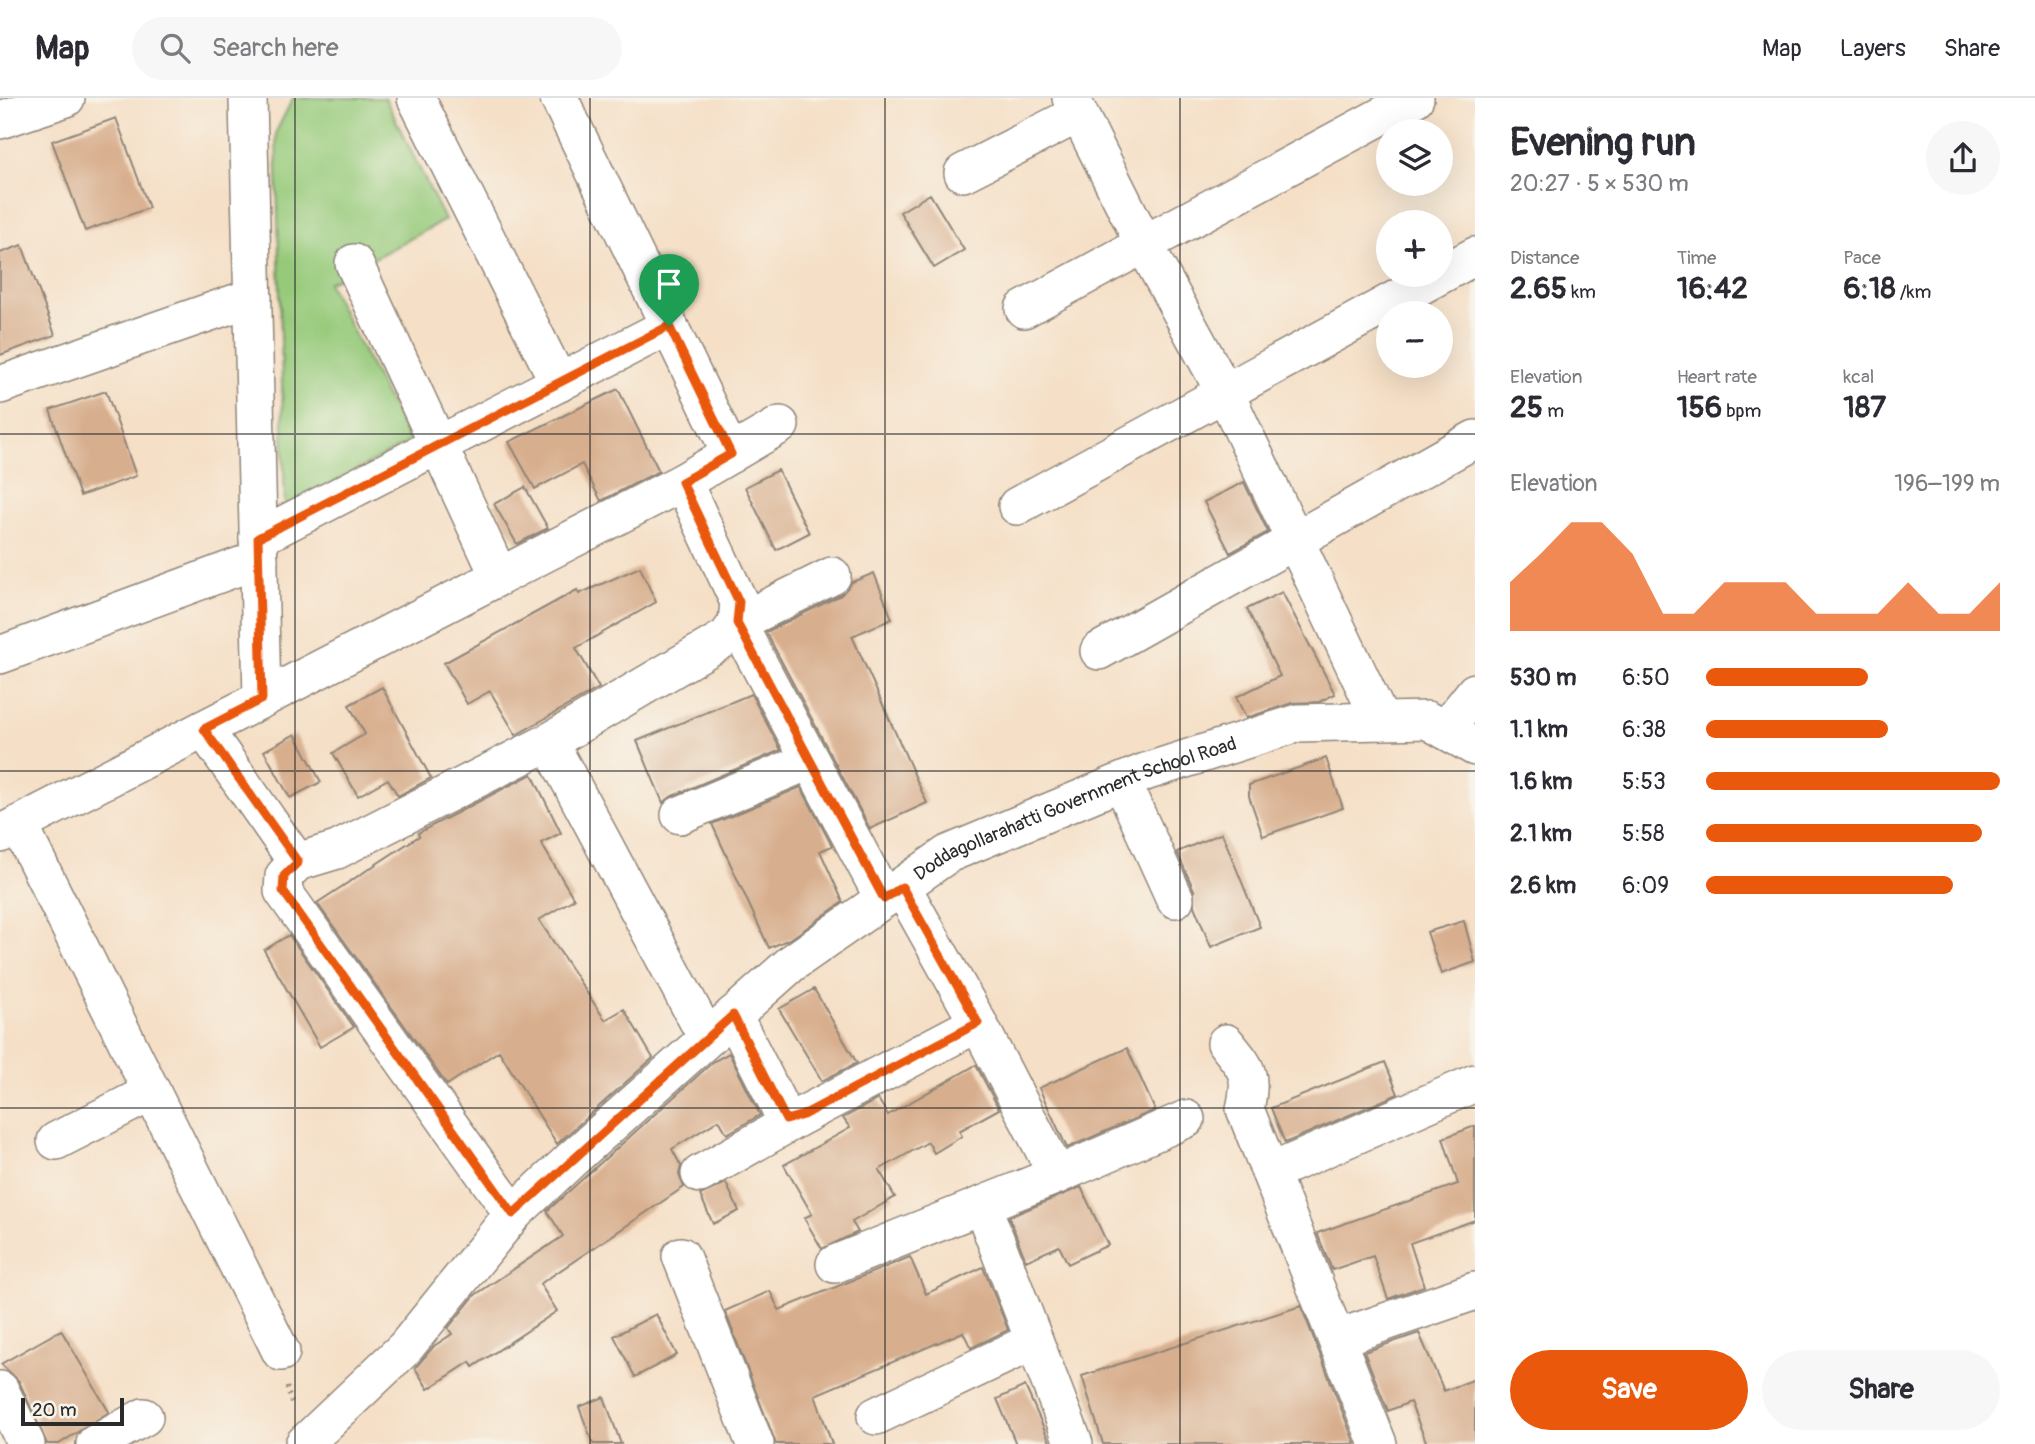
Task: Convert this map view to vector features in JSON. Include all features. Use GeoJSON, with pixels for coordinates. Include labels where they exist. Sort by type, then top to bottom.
{"type":"FeatureCollection","features":[{"type":"Feature","properties":{"kind":"street"},"geometry":{"type":"LineString","coordinates":[[0,120],[66,98]]}},
{"type":"Feature","properties":{"kind":"street"},"geometry":{"type":"LineString","coordinates":[[248,98],[262,699]]}},
{"type":"Feature","properties":{"kind":"street"},"geometry":{"type":"LineString","coordinates":[[416,98],[559,383]]}},
{"type":"Feature","properties":{"kind":"street"},"geometry":{"type":"LineString","coordinates":[[559,98],[731,454]]}},
{"type":"Feature","properties":{"kind":"street"},"geometry":{"type":"LineString","coordinates":[[1024,309],[1415,98]]}},
{"type":"Feature","properties":{"kind":"street"},"geometry":{"type":"LineString","coordinates":[[963,173],[1075,106],[1144,246],[1224,391],[1381,721]]}},
{"type":"Feature","properties":{"kind":"street"},"geometry":{"type":"LineString","coordinates":[[1017,506],[1475,256]]}},
{"type":"Feature","properties":{"kind":"street"},"geometry":{"type":"LineString","coordinates":[[354,262],[499,576]]}},
{"type":"Feature","properties":{"kind":"street"},"geometry":{"type":"LineString","coordinates":[[0,385],[253,297]]}},
{"type":"Feature","properties":{"kind":"street"},"geometry":{"type":"LineString","coordinates":[[0,655],[259,548],[440,444],[669,326]]}},
{"type":"Feature","properties":{"kind":"street"},"geometry":{"type":"LineString","coordinates":[[281,1352],[152,1092],[9,830],[682,482],[780,425]]}},
{"type":"Feature","properties":{"kind":"street"},"geometry":{"type":"LineString","coordinates":[[1099,652],[1475,439]]}},
{"type":"Feature","properties":{"kind":"street"},"geometry":{"type":"LineString","coordinates":[[682,482],[739,602],[737,623],[809,761],[978,1023],[1057,1175]]}},
{"type":"Feature","properties":{"kind":"street"},"geometry":{"type":"LineString","coordinates":[[513,1214],[283,891],[284,876],[298,862],[337,850],[549,742],[727,637],[737,623],[832,576]]}},
{"type":"Feature","properties":{"kind":"street"},"geometry":{"type":"LineString","coordinates":[[1460,738],[1475,692]]}},
{"type":"Feature","properties":{"kind":"street","name":"Doddagollarahatti Government School Road"},"geometry":{"type":"LineString","coordinates":[[312,1441],[405,1348],[513,1214],[792,963],[948,854],[1122,782],[1298,723],[1427,720],[1460,738]]}},
{"type":"Feature","properties":{"kind":"street"},"geometry":{"type":"LineString","coordinates":[[204,729],[298,862]]}},
{"type":"Feature","properties":{"kind":"street"},"geometry":{"type":"LineString","coordinates":[[549,742],[720,1027],[786,1120],[803,1115]]}},
{"type":"Feature","properties":{"kind":"street"},"geometry":{"type":"LineString","coordinates":[[680,815],[809,761]]}},
{"type":"Feature","properties":{"kind":"street"},"geometry":{"type":"LineString","coordinates":[[1122,782],[1175,899]]}},
{"type":"Feature","properties":{"kind":"street"},"geometry":{"type":"LineString","coordinates":[[700,1174],[803,1115],[978,1023]]}},
{"type":"Feature","properties":{"kind":"street"},"geometry":{"type":"LineString","coordinates":[[1226,1043],[1248,1070],[1249,1089],[1245,1109],[1339,1338],[1378,1444]]}},
{"type":"Feature","properties":{"kind":"street"},"geometry":{"type":"LineString","coordinates":[[1271,1172],[1475,1083]]}},
{"type":"Feature","properties":{"kind":"street"},"geometry":{"type":"LineString","coordinates":[[56,1142],[152,1092]]}},
{"type":"Feature","properties":{"kind":"street"},"geometry":{"type":"LineString","coordinates":[[835,1264],[1057,1175],[1186,1119]]}},
{"type":"Feature","properties":{"kind":"street"},"geometry":{"type":"LineString","coordinates":[[982,1205],[1074,1444]]}},
{"type":"Feature","properties":{"kind":"street"},"geometry":{"type":"LineString","coordinates":[[681,1256],[755,1444]]}},
{"type":"Feature","properties":{"kind":"street"},"geometry":{"type":"LineString","coordinates":[[1339,1338],[1475,1291]]}},
{"type":"Feature","properties":{"kind":"street"},"geometry":{"type":"LineString","coordinates":[[876,1416],[1034,1341]]}},
{"type":"Feature","properties":{"kind":"street"},"geometry":{"type":"LineString","coordinates":[[0,1391],[26,1444]]}},
{"type":"Feature","properties":{"kind":"street"},"geometry":{"type":"LineString","coordinates":[[95,1444],[144,1417]]}},
{"type":"Feature","properties":{"kind":"path"},"geometry":{"type":"LineString","coordinates":[[281,1352],[290,1402],[312,1441]]}},
{"type":"Feature","properties":{"kind":"green space"},"geometry":{"type":"Polygon","coordinates":[[[293,98],[385,98],[445,220],[328,283],[410,442],[285,508],[276,132],[293,98]]]}},
{"type":"Feature","properties":{"kind":"building"},"geometry":{"type":"Polygon","coordinates":[[[116,118],[149,208],[85,231],[52,141],[116,118]]]}},
{"type":"Feature","properties":{"kind":"building"},"geometry":{"type":"Polygon","coordinates":[[[930,194],[964,250],[934,268],[900,212],[930,194]]]}},
{"type":"Feature","properties":{"kind":"building"},"geometry":{"type":"Polygon","coordinates":[[[22,245],[55,335],[0,355],[0,253],[22,245]]]}},
{"type":"Feature","properties":{"kind":"building"},"geometry":{"type":"Polygon","coordinates":[[[618,389],[659,471],[601,501],[582,464],[535,489],[509,442],[618,389]]]}},
{"type":"Feature","properties":{"kind":"building"},"geometry":{"type":"Polygon","coordinates":[[[106,391],[136,476],[80,496],[50,410],[106,391]]]}},
{"type":"Feature","properties":{"kind":"building"},"geometry":{"type":"Polygon","coordinates":[[[778,470],[809,533],[776,550],[745,487],[778,470]]]}},
{"type":"Feature","properties":{"kind":"building"},"geometry":{"type":"Polygon","coordinates":[[[1244,482],[1268,532],[1230,553],[1204,502],[1244,482]]]}},
{"type":"Feature","properties":{"kind":"building"},"geometry":{"type":"Polygon","coordinates":[[[525,487],[548,528],[517,544],[494,504],[525,487]]]}},
{"type":"Feature","properties":{"kind":"building"},"geometry":{"type":"Polygon","coordinates":[[[640,567],[656,602],[576,648],[599,688],[516,735],[490,691],[467,704],[444,663],[577,590],[579,594],[640,567]]]}},
{"type":"Feature","properties":{"kind":"building"},"geometry":{"type":"Polygon","coordinates":[[[874,573],[892,619],[852,636],[927,803],[870,829],[766,632],[841,595],[852,582],[874,573]]]}},
{"type":"Feature","properties":{"kind":"building"},"geometry":{"type":"Polygon","coordinates":[[[1282,592],[1335,694],[1319,702],[1292,703],[1246,718],[1236,697],[1280,676],[1247,609],[1282,592]]]}},
{"type":"Feature","properties":{"kind":"building"},"geometry":{"type":"Polygon","coordinates":[[[382,687],[431,778],[398,796],[388,779],[358,796],[333,753],[365,734],[349,705],[382,687]]]}},
{"type":"Feature","properties":{"kind":"building"},"geometry":{"type":"Polygon","coordinates":[[[751,694],[781,750],[672,796],[663,803],[637,741],[751,694]]]}},
{"type":"Feature","properties":{"kind":"building"},"geometry":{"type":"Polygon","coordinates":[[[295,734],[321,782],[290,798],[264,751],[295,734]]]}},
{"type":"Feature","properties":{"kind":"building"},"geometry":{"type":"Polygon","coordinates":[[[1326,758],[1343,808],[1263,836],[1249,796],[1249,785],[1326,758]]]}},
{"type":"Feature","properties":{"kind":"building"},"geometry":{"type":"Polygon","coordinates":[[[532,774],[561,833],[541,843],[574,899],[539,920],[605,1020],[624,1009],[653,1058],[557,1144],[499,1051],[447,1085],[317,903],[419,836],[418,833],[532,774]]]}},
{"type":"Feature","properties":{"kind":"building"},"geometry":{"type":"Polygon","coordinates":[[[801,787],[832,846],[820,851],[843,902],[792,938],[769,948],[712,824],[801,787]]]}},
{"type":"Feature","properties":{"kind":"building"},"geometry":{"type":"Polygon","coordinates":[[[1222,833],[1260,927],[1211,947],[1194,906],[1194,890],[1177,852],[1222,833]]]}},
{"type":"Feature","properties":{"kind":"building"},"geometry":{"type":"Polygon","coordinates":[[[1464,921],[1475,962],[1441,974],[1427,932],[1464,921]]]}},
{"type":"Feature","properties":{"kind":"building"},"geometry":{"type":"Polygon","coordinates":[[[289,935],[354,1027],[320,1047],[264,950],[289,935]]]}},
{"type":"Feature","properties":{"kind":"building"},"geometry":{"type":"Polygon","coordinates":[[[814,989],[857,1063],[822,1081],[779,1009],[814,989]]]}},
{"type":"Feature","properties":{"kind":"building"},"geometry":{"type":"Polygon","coordinates":[[[1127,1048],[1155,1110],[1067,1148],[1039,1088],[1127,1048]]]}},
{"type":"Feature","properties":{"kind":"building"},"geometry":{"type":"Polygon","coordinates":[[[729,1053],[760,1115],[727,1134],[719,1120],[672,1149],[681,1166],[679,1175],[684,1187],[540,1284],[557,1311],[473,1367],[470,1362],[428,1389],[415,1368],[434,1346],[452,1334],[448,1328],[475,1295],[563,1236],[547,1211],[714,1061],[729,1053]]]}},
{"type":"Feature","properties":{"kind":"building"},"geometry":{"type":"Polygon","coordinates":[[[1385,1062],[1398,1094],[1285,1143],[1271,1108],[1385,1062]]]}},
{"type":"Feature","properties":{"kind":"building"},"geometry":{"type":"Polygon","coordinates":[[[976,1065],[999,1109],[959,1131],[962,1136],[934,1153],[928,1142],[879,1170],[895,1197],[852,1222],[858,1232],[822,1249],[804,1218],[812,1214],[784,1165],[850,1128],[843,1118],[878,1099],[888,1115],[976,1065]]]}},
{"type":"Feature","properties":{"kind":"building"},"geometry":{"type":"Polygon","coordinates":[[[1475,1126],[1475,1220],[1410,1243],[1424,1286],[1388,1299],[1373,1256],[1332,1270],[1317,1233],[1458,1184],[1443,1138],[1475,1126]]]}},
{"type":"Feature","properties":{"kind":"building"},"geometry":{"type":"Polygon","coordinates":[[[726,1183],[739,1211],[713,1224],[700,1195],[726,1183]]]}},
{"type":"Feature","properties":{"kind":"building"},"geometry":{"type":"Polygon","coordinates":[[[1081,1187],[1108,1245],[1068,1264],[1059,1246],[1026,1261],[1009,1217],[1081,1187]]]}},
{"type":"Feature","properties":{"kind":"building"},"geometry":{"type":"Polygon","coordinates":[[[910,1257],[926,1294],[983,1267],[1008,1330],[971,1348],[963,1332],[815,1395],[832,1444],[776,1444],[725,1311],[770,1291],[779,1310],[910,1257]]]}},
{"type":"Feature","properties":{"kind":"building"},"geometry":{"type":"Polygon","coordinates":[[[1301,1306],[1355,1444],[1103,1444],[1082,1376],[1301,1306]]]}},
{"type":"Feature","properties":{"kind":"building"},"geometry":{"type":"Polygon","coordinates":[[[656,1314],[677,1355],[635,1377],[614,1336],[656,1314]]]}},
{"type":"Feature","properties":{"kind":"building"},"geometry":{"type":"Polygon","coordinates":[[[61,1330],[109,1412],[59,1444],[47,1444],[19,1381],[1,1364],[61,1330]]]}},
{"type":"Feature","properties":{"kind":"building"},"geometry":{"type":"Polygon","coordinates":[[[1419,1333],[1444,1391],[1475,1379],[1475,1444],[1427,1444],[1410,1402],[1388,1411],[1364,1352],[1419,1333]]]}},
{"type":"Feature","properties":{"kind":"building"},"geometry":{"type":"Polygon","coordinates":[[[1025,1386],[1051,1444],[1016,1444],[997,1399],[1025,1386]]]}},
{"type":"Feature","properties":{"kind":"building"},"geometry":{"type":"Polygon","coordinates":[[[604,1397],[621,1444],[593,1444],[579,1407],[604,1397]]]}},
{"type":"Feature","properties":{"kind":"route"},"geometry":{"type":"LineString","coordinates":[[669,326],[731,454],[682,482],[739,602],[737,623],[884,899],[902,887],[978,1023],[803,1115],[786,1120],[733,1015],[513,1214],[283,891],[284,876],[298,862],[204,729],[262,699],[258,538],[669,326]]}}]}
